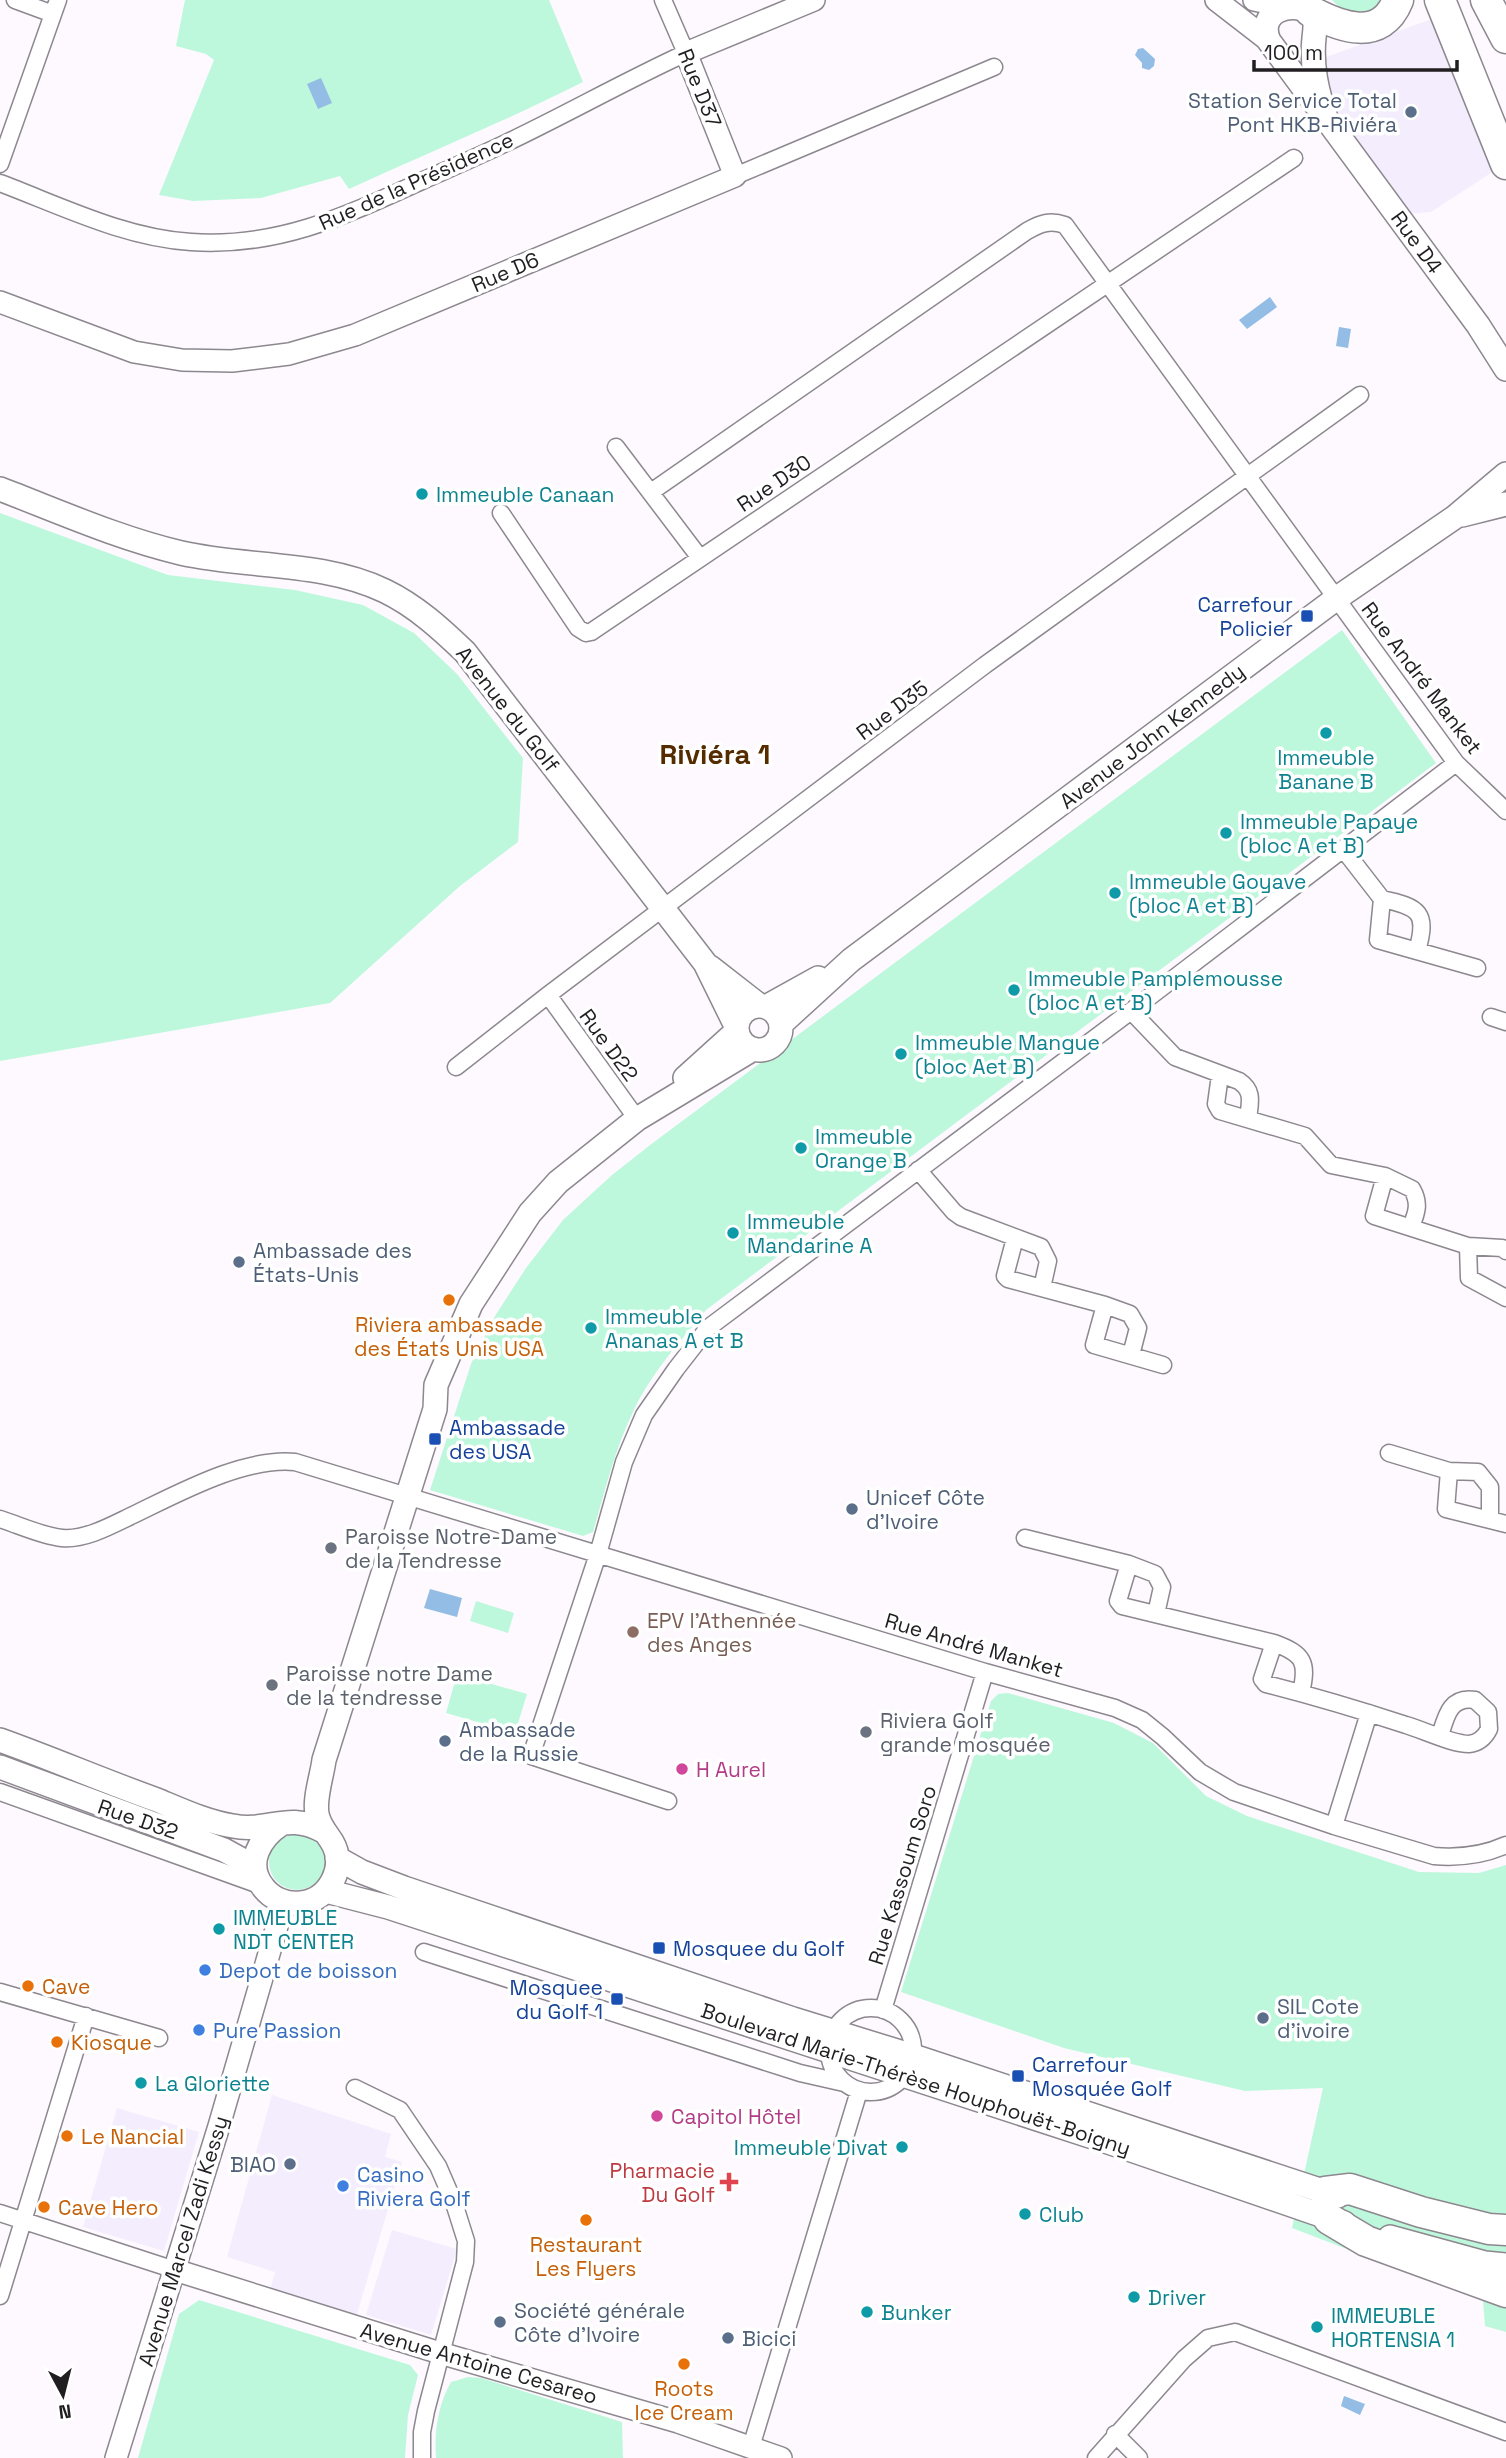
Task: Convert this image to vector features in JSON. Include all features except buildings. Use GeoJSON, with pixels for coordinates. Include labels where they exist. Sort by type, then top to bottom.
{"type":"FeatureCollection","features":[{"type":"Feature","properties":{"kind":"highway"},"geometry":{"type":"LineString","coordinates":[[1312,24],[1363,28],[1384,19],[1398,0]]}},
{"type":"Feature","properties":{"kind":"highway"},"geometry":{"type":"LineString","coordinates":[[1440,0],[1506,164]]}},
{"type":"Feature","properties":{"kind":"highway"},"geometry":{"type":"LineString","coordinates":[[1460,0],[1506,110]]}},
{"type":"Feature","properties":{"kind":"highway"},"geometry":{"type":"LineString","coordinates":[[1486,0],[1506,38]]}},
{"type":"Feature","properties":{"kind":"highway"},"geometry":{"type":"LineString","coordinates":[[1506,2230],[1489,2229],[1421,2212],[1350,2189],[1327,2206],[1366,2241],[1506,2292]]}},
{"type":"Feature","properties":{"kind":"main road"},"geometry":{"type":"LineString","coordinates":[[1292,2],[1300,4],[1312,24],[1301,50],[1293,52],[1272,44],[1266,34],[1267,17],[1278,5],[1292,2]]}},
{"type":"Feature","properties":{"kind":"main road","name":"Rue D4"},"geometry":{"type":"LineString","coordinates":[[1312,24],[1315,78],[1326,118]]}},
{"type":"Feature","properties":{"kind":"main road","name":"Rue D4"},"geometry":{"type":"LineString","coordinates":[[1272,44],[1478,325],[1506,369]]}},
{"type":"Feature","properties":{"kind":"main road","name":"Avenue John Kennedy"},"geometry":{"type":"LineString","coordinates":[[337,1858],[333,1843],[323,1830],[316,1807],[324,1760],[435,1409],[436,1385],[471,1304],[530,1213],[558,1182],[643,1115],[737,1029],[743,1013],[750,1007],[769,1012],[851,960],[1337,598],[1455,517],[1506,474]]}},
{"type":"Feature","properties":{"kind":"main road","name":"Avenue du Golf"},"geometry":{"type":"LineString","coordinates":[[0,489],[147,545],[222,561],[333,574],[384,591],[432,620],[466,652],[705,962],[737,1029]]}},
{"type":"Feature","properties":{"kind":"main road","name":"Avenue John Kennedy"},"geometry":{"type":"LineString","coordinates":[[1455,517],[1506,504]]}},
{"type":"Feature","properties":{"kind":"main road","name":"Avenue du Golf"},"geometry":{"type":"LineString","coordinates":[[705,962],[769,1012]]}},
{"type":"Feature","properties":{"kind":"main road","name":"Avenue John Kennedy"},"geometry":{"type":"LineString","coordinates":[[643,1115],[753,1049],[762,1050],[774,1045],[779,1037],[769,1012]]}},
{"type":"Feature","properties":{"kind":"main road"},"geometry":{"type":"LineString","coordinates":[[737,1029],[742,1042],[753,1049]]}},
{"type":"Feature","properties":{"kind":"main road"},"geometry":{"type":"LineString","coordinates":[[0,1740],[160,1802],[233,1826],[251,1828],[288,1822],[309,1823],[323,1830]]}},
{"type":"Feature","properties":{"kind":"main road","name":"Avenue John Kennedy"},"geometry":{"type":"LineString","coordinates":[[258,1876],[257,1849],[266,1834],[288,1822],[324,1760]]}},
{"type":"Feature","properties":{"kind":"main road"},"geometry":{"type":"LineString","coordinates":[[0,1767],[224,1850],[258,1876],[271,1896],[284,1902],[299,1904],[314,1900],[326,1891],[336,1875],[337,1858]]}},
{"type":"Feature","properties":{"kind":"main road","name":"Boulevard Marie-Thérèse Houphouët-Boigny"},"geometry":{"type":"LineString","coordinates":[[337,1858],[404,1888],[793,2019],[831,2040]]}},
{"type":"Feature","properties":{"kind":"main road","name":"Boulevard Marie-Thérèse Houphouët-Boigny"},"geometry":{"type":"LineString","coordinates":[[326,1891],[388,1907],[831,2040],[1327,2206],[1485,2263],[1506,2265]]}},
{"type":"Feature","properties":{"kind":"main road","name":"Boulevard Marie-Thérèse Houphouët-Boigny"},"geometry":{"type":"LineString","coordinates":[[1327,2206],[1484,2243],[1506,2245]]}},
{"type":"Feature","properties":{"kind":"street"},"geometry":{"type":"LineString","coordinates":[[0,164],[55,7],[15,0]]}},
{"type":"Feature","properties":{"kind":"street","name":"Rue D37"},"geometry":{"type":"LineString","coordinates":[[663,0],[735,176]]}},
{"type":"Feature","properties":{"kind":"street","name":"Rue de la Présidence"},"geometry":{"type":"LineString","coordinates":[[0,183],[114,226],[190,242],[227,243],[295,233],[363,208],[507,143],[644,72],[814,0]]}},
{"type":"Feature","properties":{"kind":"street"},"geometry":{"type":"LineString","coordinates":[[1216,0],[1272,44]]}},
{"type":"Feature","properties":{"kind":"street"},"geometry":{"type":"LineString","coordinates":[[1254,0],[1278,5]]}},
{"type":"Feature","properties":{"kind":"street","name":"Rue D6"},"geometry":{"type":"LineString","coordinates":[[0,302],[134,352],[182,360],[232,361],[289,354],[355,335],[994,67]]}},
{"type":"Feature","properties":{"kind":"street","name":"Rue D30"},"geometry":{"type":"LineString","coordinates":[[501,513],[578,628],[586,633],[595,630],[1294,158]]}},
{"type":"Feature","properties":{"kind":"street"},"geometry":{"type":"LineString","coordinates":[[651,492],[1041,223],[1054,221],[1065,225],[1337,598]]}},
{"type":"Feature","properties":{"kind":"street","name":"Rue D35"},"geometry":{"type":"LineString","coordinates":[[456,1067],[985,665],[1360,396]]}},
{"type":"Feature","properties":{"kind":"street"},"geometry":{"type":"LineString","coordinates":[[616,447],[700,558]]}},
{"type":"Feature","properties":{"kind":"street","name":"Rue André Manket"},"geometry":{"type":"LineString","coordinates":[[1337,598],[1456,763],[1506,811]]}},
{"type":"Feature","properties":{"kind":"street"},"geometry":{"type":"LineString","coordinates":[[667,1801],[531,1756],[598,1554],[624,1462],[644,1415],[676,1368],[708,1328],[1456,763]]}},
{"type":"Feature","properties":{"kind":"street"},"geometry":{"type":"LineString","coordinates":[[1344,850],[1382,899],[1408,904],[1416,910],[1423,924],[1417,951]]}},
{"type":"Feature","properties":{"kind":"street"},"geometry":{"type":"LineString","coordinates":[[1382,899],[1378,940],[1476,968]]}},
{"type":"Feature","properties":{"kind":"street","name":"Rue D22"},"geometry":{"type":"LineString","coordinates":[[548,995],[643,1115]]}},
{"type":"Feature","properties":{"kind":"street"},"geometry":{"type":"LineString","coordinates":[[1131,1011],[1175,1057],[1247,1086],[1251,1101],[1248,1119]]}},
{"type":"Feature","properties":{"kind":"street"},"geometry":{"type":"LineString","coordinates":[[1220,1075],[1217,1109],[1306,1136],[1331,1165],[1385,1176],[1412,1188],[1418,1211],[1411,1227]]}},
{"type":"Feature","properties":{"kind":"street"},"geometry":{"type":"LineString","coordinates":[[918,1170],[961,1217],[1034,1244],[1046,1253],[1048,1269],[1042,1288]]}},
{"type":"Feature","properties":{"kind":"street"},"geometry":{"type":"LineString","coordinates":[[1385,1176],[1374,1216],[1468,1246],[1502,1248],[1506,1251]]}},
{"type":"Feature","properties":{"kind":"street"},"geometry":{"type":"LineString","coordinates":[[1015,1238],[1005,1276],[1123,1311],[1135,1321],[1137,1336],[1131,1355]]}},
{"type":"Feature","properties":{"kind":"street"},"geometry":{"type":"LineString","coordinates":[[1468,1246],[1469,1278],[1505,1294]]}},
{"type":"Feature","properties":{"kind":"street"},"geometry":{"type":"LineString","coordinates":[[1105,1305],[1094,1345],[1163,1365]]}},
{"type":"Feature","properties":{"kind":"street"},"geometry":{"type":"LineString","coordinates":[[1389,1453],[1449,1471],[1478,1472],[1485,1479],[1491,1495],[1490,1519]]}},
{"type":"Feature","properties":{"kind":"street","name":"Rue André Manket"},"geometry":{"type":"LineString","coordinates":[[0,1519],[61,1538],[77,1538],[109,1527],[238,1469],[280,1460],[295,1462],[1124,1712],[1142,1720],[1200,1772],[1234,1793],[1334,1826],[1434,1856],[1475,1854],[1506,1844]]}},
{"type":"Feature","properties":{"kind":"street"},"geometry":{"type":"LineString","coordinates":[[1449,1471],[1446,1509],[1506,1524]]}},
{"type":"Feature","properties":{"kind":"street"},"geometry":{"type":"LineString","coordinates":[[1025,1538],[1148,1570],[1160,1580],[1162,1595],[1156,1614]]}},
{"type":"Feature","properties":{"kind":"street"},"geometry":{"type":"LineString","coordinates":[[1129,1564],[1119,1603],[1122,1606],[1293,1650],[1304,1668],[1301,1693]]}},
{"type":"Feature","properties":{"kind":"street"},"geometry":{"type":"LineString","coordinates":[[1274,1643],[1263,1682],[1440,1736],[1469,1744],[1478,1741],[1489,1729],[1489,1715],[1483,1704],[1475,1700],[1458,1701],[1451,1706],[1440,1736]]}},
{"type":"Feature","properties":{"kind":"street","name":"Rue Kassoum Soro"},"geometry":{"type":"LineString","coordinates":[[883,2010],[985,1672]]}},
{"type":"Feature","properties":{"kind":"street"},"geometry":{"type":"LineString","coordinates":[[1334,1826],[1369,1713]]}},
{"type":"Feature","properties":{"kind":"street"},"geometry":{"type":"LineString","coordinates":[[1489,1715],[1506,1719]]}},
{"type":"Feature","properties":{"kind":"street","name":"Rue D32"},"geometry":{"type":"LineString","coordinates":[[0,1792],[258,1876]]}},
{"type":"Feature","properties":{"kind":"street","name":"Avenue Marcel Zadi Kessy"},"geometry":{"type":"LineString","coordinates":[[116,2458],[175,2270],[284,1902]]}},
{"type":"Feature","properties":{"kind":"street"},"geometry":{"type":"LineString","coordinates":[[424,1952],[800,2073],[844,2082]]}},
{"type":"Feature","properties":{"kind":"street"},"geometry":{"type":"LineString","coordinates":[[0,1992],[159,2038]]}},
{"type":"Feature","properties":{"kind":"street"},"geometry":{"type":"LineString","coordinates":[[869,2008],[883,2010],[901,2020],[911,2036],[909,2066],[885,2090],[872,2093],[859,2091],[844,2082],[832,2068],[831,2040],[843,2019],[855,2011],[869,2008]]}},
{"type":"Feature","properties":{"kind":"street"},"geometry":{"type":"LineString","coordinates":[[0,2296],[86,2016]]}},
{"type":"Feature","properties":{"kind":"street"},"geometry":{"type":"LineString","coordinates":[[355,2088],[400,2110],[438,2166],[466,2241],[465,2262],[422,2432],[422,2458]]}},
{"type":"Feature","properties":{"kind":"street"},"geometry":{"type":"LineString","coordinates":[[751,2447],[859,2091]]}},
{"type":"Feature","properties":{"kind":"street"},"geometry":{"type":"LineString","coordinates":[[0,2213],[175,2270]]}},
{"type":"Feature","properties":{"kind":"street","name":"Avenue Antoine Cesareo"},"geometry":{"type":"LineString","coordinates":[[175,2270],[440,2353],[678,2421],[781,2458]]}},
{"type":"Feature","properties":{"kind":"street"},"geometry":{"type":"LineString","coordinates":[[1096,2458],[1184,2359],[1208,2338],[1235,2332],[1506,2432]]}},
{"type":"Feature","properties":{"kind":"street"},"geometry":{"type":"LineString","coordinates":[[1115,2434],[1139,2458]]}},
{"type":"Feature","properties":{"kind":"shaded area"},"geometry":{"type":"Polygon","coordinates":[[[1432,19],[1494,171],[1431,212],[1407,214],[1338,125],[1318,60],[1432,19]]]}},
{"type":"Feature","properties":{"kind":"shaded area"},"geometry":{"type":"Polygon","coordinates":[[[272,2095],[391,2134],[385,2157],[402,2162],[354,2324],[268,2298],[275,2272],[227,2257],[272,2095]]]}},
{"type":"Feature","properties":{"kind":"shaded area"},"geometry":{"type":"Polygon","coordinates":[[[117,2108],[199,2132],[164,2251],[83,2227],[117,2108]]]}},
{"type":"Feature","properties":{"kind":"shaded area"},"geometry":{"type":"Polygon","coordinates":[[[392,2230],[457,2249],[431,2335],[366,2315],[392,2230]]]}},
{"type":"Feature","properties":{"kind":"green space"},"geometry":{"type":"Polygon","coordinates":[[[185,0],[549,0],[583,82],[349,189],[340,176],[261,198],[193,201],[159,195],[214,60],[206,54],[176,46],[185,0]]]}},
{"type":"Feature","properties":{"kind":"green space"},"geometry":{"type":"Polygon","coordinates":[[[1332,0],[1379,0],[1378,10],[1369,18],[1344,12],[1332,0]]]}},
{"type":"Feature","properties":{"kind":"green space"},"geometry":{"type":"Polygon","coordinates":[[[0,513],[168,575],[295,590],[363,605],[414,633],[457,674],[523,758],[518,842],[460,886],[330,1003],[0,1061],[0,513]]]}},
{"type":"Feature","properties":{"kind":"green space"},"geometry":{"type":"Polygon","coordinates":[[[1342,630],[1436,763],[706,1310],[658,1370],[641,1396],[616,1454],[593,1532],[583,1536],[430,1490],[471,1364],[495,1316],[526,1268],[563,1220],[612,1175],[654,1142],[1342,630]]]}},
{"type":"Feature","properties":{"kind":"green space"},"geometry":{"type":"Polygon","coordinates":[[[476,1601],[514,1613],[508,1633],[470,1621],[476,1601]]]}},
{"type":"Feature","properties":{"kind":"green space"},"geometry":{"type":"Polygon","coordinates":[[[457,1674],[527,1694],[515,1733],[446,1713],[457,1674]]]}},
{"type":"Feature","properties":{"kind":"green space"},"geometry":{"type":"Polygon","coordinates":[[[1008,1693],[1114,1723],[1153,1743],[1206,1796],[1247,1816],[1419,1872],[1479,1873],[1506,1865],[1506,2332],[1485,2326],[1483,2301],[1292,2228],[1323,2088],[1245,2091],[1064,2048],[901,1992],[991,1701],[998,1694],[1008,1693]]]}},
{"type":"Feature","properties":{"kind":"green space"},"geometry":{"type":"Polygon","coordinates":[[[297,1834],[308,1836],[317,1842],[323,1851],[323,1873],[317,1882],[308,1888],[297,1890],[286,1888],[277,1882],[271,1873],[269,1862],[271,1851],[277,1842],[286,1836],[297,1834]]]}},
{"type":"Feature","properties":{"kind":"green space"},"geometry":{"type":"Polygon","coordinates":[[[199,2300],[410,2365],[418,2375],[408,2415],[405,2458],[138,2458],[179,2314],[199,2300]]]}},
{"type":"Feature","properties":{"kind":"green space"},"geometry":{"type":"Polygon","coordinates":[[[468,2377],[481,2378],[622,2422],[623,2458],[436,2458],[436,2428],[443,2400],[451,2382],[468,2377]]]}},
{"type":"Feature","properties":{"kind":"water"},"geometry":{"type":"Polygon","coordinates":[[[1143,48],[1155,59],[1154,66],[1149,70],[1142,68],[1142,63],[1135,55],[1138,49],[1143,48]]]}},
{"type":"Feature","properties":{"kind":"water"},"geometry":{"type":"Polygon","coordinates":[[[321,78],[332,103],[318,109],[307,84],[321,78]]]}},
{"type":"Feature","properties":{"kind":"water"},"geometry":{"type":"Polygon","coordinates":[[[1270,297],[1277,307],[1247,329],[1239,320],[1270,297]]]}},
{"type":"Feature","properties":{"kind":"water"},"geometry":{"type":"Polygon","coordinates":[[[1339,327],[1351,329],[1348,348],[1336,346],[1339,327]]]}},
{"type":"Feature","properties":{"kind":"water"},"geometry":{"type":"Polygon","coordinates":[[[430,1589],[462,1598],[457,1617],[424,1608],[430,1589]]]}},
{"type":"Feature","properties":{"kind":"water"},"geometry":{"type":"Polygon","coordinates":[[[1344,2396],[1365,2404],[1360,2415],[1341,2406],[1344,2396]]]}},
{"type":"Feature","properties":{"kind":"place","name":"Station Service Total Pont HKB-Riviéra"},"geometry":{"type":"Point","coordinates":[1411,112]}},
{"type":"Feature","properties":{"kind":"place","name":"Immeuble Canaan"},"geometry":{"type":"Point","coordinates":[422,494]}},
{"type":"Feature","properties":{"kind":"place","name":"Carrefour Policier"},"geometry":{"type":"Point","coordinates":[1307,616]}},
{"type":"Feature","properties":{"kind":"place","name":"Immeuble Banane B"},"geometry":{"type":"Point","coordinates":[1326,733]}},
{"type":"Feature","properties":{"kind":"place","name":"Immeuble Papaye (bloc A et B)"},"geometry":{"type":"Point","coordinates":[1226,833]}},
{"type":"Feature","properties":{"kind":"place","name":"Immeuble Goyave (bloc A et B)"},"geometry":{"type":"Point","coordinates":[1115,893]}},
{"type":"Feature","properties":{"kind":"place","name":"Immeuble Pamplemousse (bloc A et B)"},"geometry":{"type":"Point","coordinates":[1014,990]}},
{"type":"Feature","properties":{"kind":"place","name":"Immeuble Mangue (bloc Aet B)"},"geometry":{"type":"Point","coordinates":[901,1054]}},
{"type":"Feature","properties":{"kind":"place","name":"Immeuble Orange B"},"geometry":{"type":"Point","coordinates":[801,1148]}},
{"type":"Feature","properties":{"kind":"place","name":"Immeuble Mandarine A"},"geometry":{"type":"Point","coordinates":[733,1233]}},
{"type":"Feature","properties":{"kind":"place","name":"Ambassade des États-Unis"},"geometry":{"type":"Point","coordinates":[239,1262]}},
{"type":"Feature","properties":{"kind":"place","name":"Riviera ambassade des États Unis USA"},"geometry":{"type":"Point","coordinates":[449,1300]}},
{"type":"Feature","properties":{"kind":"place","name":"Immeuble Ananas A et B"},"geometry":{"type":"Point","coordinates":[591,1328]}},
{"type":"Feature","properties":{"kind":"place","name":"Ambassade des USA"},"geometry":{"type":"Point","coordinates":[435,1439]}},
{"type":"Feature","properties":{"kind":"place","name":"Unicef Côte d’Ivoire"},"geometry":{"type":"Point","coordinates":[852,1509]}},
{"type":"Feature","properties":{"kind":"place","name":"Paroisse Notre-Dame de la Tendresse"},"geometry":{"type":"Point","coordinates":[331,1548]}},
{"type":"Feature","properties":{"kind":"place","name":"EPV l'Athennée des Anges"},"geometry":{"type":"Point","coordinates":[633,1632]}},
{"type":"Feature","properties":{"kind":"place","name":"Paroisse notre Dame de la tendresse"},"geometry":{"type":"Point","coordinates":[272,1685]}},
{"type":"Feature","properties":{"kind":"place","name":"Riviera Golf grande mosquée"},"geometry":{"type":"Point","coordinates":[866,1732]}},
{"type":"Feature","properties":{"kind":"place","name":"Ambassade de la Russie"},"geometry":{"type":"Point","coordinates":[445,1741]}},
{"type":"Feature","properties":{"kind":"place","name":"H Aurel"},"geometry":{"type":"Point","coordinates":[682,1769]}},
{"type":"Feature","properties":{"kind":"place","name":"IMMEUBLE NDT CENTER"},"geometry":{"type":"Point","coordinates":[219,1929]}},
{"type":"Feature","properties":{"kind":"place","name":"Mosquee du Golf"},"geometry":{"type":"Point","coordinates":[659,1948]}},
{"type":"Feature","properties":{"kind":"place","name":"Depot de boisson"},"geometry":{"type":"Point","coordinates":[205,1970]}},
{"type":"Feature","properties":{"kind":"place","name":"Cave"},"geometry":{"type":"Point","coordinates":[28,1986]}},
{"type":"Feature","properties":{"kind":"place","name":"Mosquee du Golf 1"},"geometry":{"type":"Point","coordinates":[617,1999]}},
{"type":"Feature","properties":{"kind":"place","name":"SIL Cote d'ivoire"},"geometry":{"type":"Point","coordinates":[1263,2018]}},
{"type":"Feature","properties":{"kind":"place","name":"Pure Passion"},"geometry":{"type":"Point","coordinates":[199,2030]}},
{"type":"Feature","properties":{"kind":"place","name":"Kiosque"},"geometry":{"type":"Point","coordinates":[57,2042]}},
{"type":"Feature","properties":{"kind":"place","name":"Carrefour Mosquée Golf"},"geometry":{"type":"Point","coordinates":[1018,2076]}},
{"type":"Feature","properties":{"kind":"place","name":"La Gloriette"},"geometry":{"type":"Point","coordinates":[141,2083]}},
{"type":"Feature","properties":{"kind":"place","name":"Capitol Hôtel"},"geometry":{"type":"Point","coordinates":[657,2116]}},
{"type":"Feature","properties":{"kind":"place","name":"Le Nancial"},"geometry":{"type":"Point","coordinates":[67,2136]}},
{"type":"Feature","properties":{"kind":"place","name":"Immeuble Divat"},"geometry":{"type":"Point","coordinates":[902,2147]}},
{"type":"Feature","properties":{"kind":"place","name":"BIAO"},"geometry":{"type":"Point","coordinates":[290,2164]}},
{"type":"Feature","properties":{"kind":"place","name":"Pharmacie Du Golf"},"geometry":{"type":"Point","coordinates":[729,2182]}},
{"type":"Feature","properties":{"kind":"place","name":"Casino Riviera Golf"},"geometry":{"type":"Point","coordinates":[343,2186]}},
{"type":"Feature","properties":{"kind":"place","name":"Cave Hero"},"geometry":{"type":"Point","coordinates":[44,2207]}},
{"type":"Feature","properties":{"kind":"place","name":"Club"},"geometry":{"type":"Point","coordinates":[1025,2214]}},
{"type":"Feature","properties":{"kind":"place","name":"Restaurant Les Flyers"},"geometry":{"type":"Point","coordinates":[586,2220]}},
{"type":"Feature","properties":{"kind":"place","name":"Driver"},"geometry":{"type":"Point","coordinates":[1134,2297]}},
{"type":"Feature","properties":{"kind":"place","name":"Bunker"},"geometry":{"type":"Point","coordinates":[867,2312]}},
{"type":"Feature","properties":{"kind":"place","name":"Société générale Côte d’Ivoire"},"geometry":{"type":"Point","coordinates":[500,2322]}},
{"type":"Feature","properties":{"kind":"place","name":"IMMEUBLE HORTENSIA 1"},"geometry":{"type":"Point","coordinates":[1317,2327]}},
{"type":"Feature","properties":{"kind":"place","name":"Bicici"},"geometry":{"type":"Point","coordinates":[728,2338]}},
{"type":"Feature","properties":{"kind":"place","name":"Roots Ice Cream"},"geometry":{"type":"Point","coordinates":[684,2364]}},
{"type":"Feature","properties":{"kind":"district","name":"Riviéra 1"},"geometry":{"type":"Point","coordinates":[715,754]}}]}
